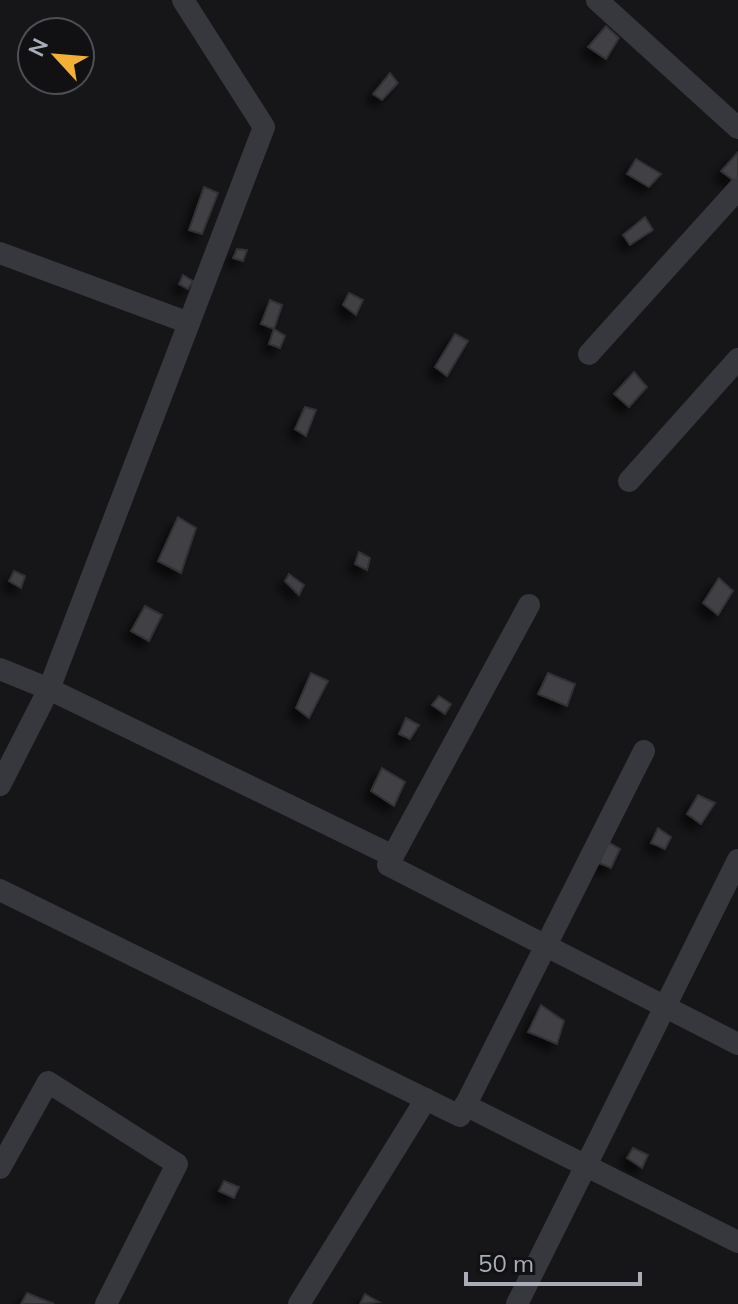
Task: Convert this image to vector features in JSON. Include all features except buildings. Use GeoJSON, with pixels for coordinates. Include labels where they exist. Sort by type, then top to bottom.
{"type":"FeatureCollection","features":[{"type":"Feature","properties":{"kind":"street"},"geometry":{"type":"LineString","coordinates":[[0,785],[49,689],[264,127],[183,0]]}},
{"type":"Feature","properties":{"kind":"street"},"geometry":{"type":"LineString","coordinates":[[597,0],[738,128]]}},
{"type":"Feature","properties":{"kind":"street"},"geometry":{"type":"LineString","coordinates":[[589,354],[738,189]]}},
{"type":"Feature","properties":{"kind":"street"},"geometry":{"type":"LineString","coordinates":[[0,253],[189,323]]}},
{"type":"Feature","properties":{"kind":"street"},"geometry":{"type":"LineString","coordinates":[[629,481],[738,359]]}},
{"type":"Feature","properties":{"kind":"street"},"geometry":{"type":"LineString","coordinates":[[529,605],[388,865],[738,1044]]}},
{"type":"Feature","properties":{"kind":"street"},"geometry":{"type":"LineString","coordinates":[[0,669],[49,689],[393,856]]}},
{"type":"Feature","properties":{"kind":"street"},"geometry":{"type":"LineString","coordinates":[[0,890],[460,1116],[644,751]]}},
{"type":"Feature","properties":{"kind":"street"},"geometry":{"type":"LineString","coordinates":[[517,1304],[738,860]]}},
{"type":"Feature","properties":{"kind":"street"},"geometry":{"type":"LineString","coordinates":[[0,1168],[48,1082],[177,1164],[106,1304]]}},
{"type":"Feature","properties":{"kind":"street"},"geometry":{"type":"LineString","coordinates":[[299,1304],[426,1099]]}},
{"type":"Feature","properties":{"kind":"street"},"geometry":{"type":"LineString","coordinates":[[465,1105],[738,1242]]}}]}
